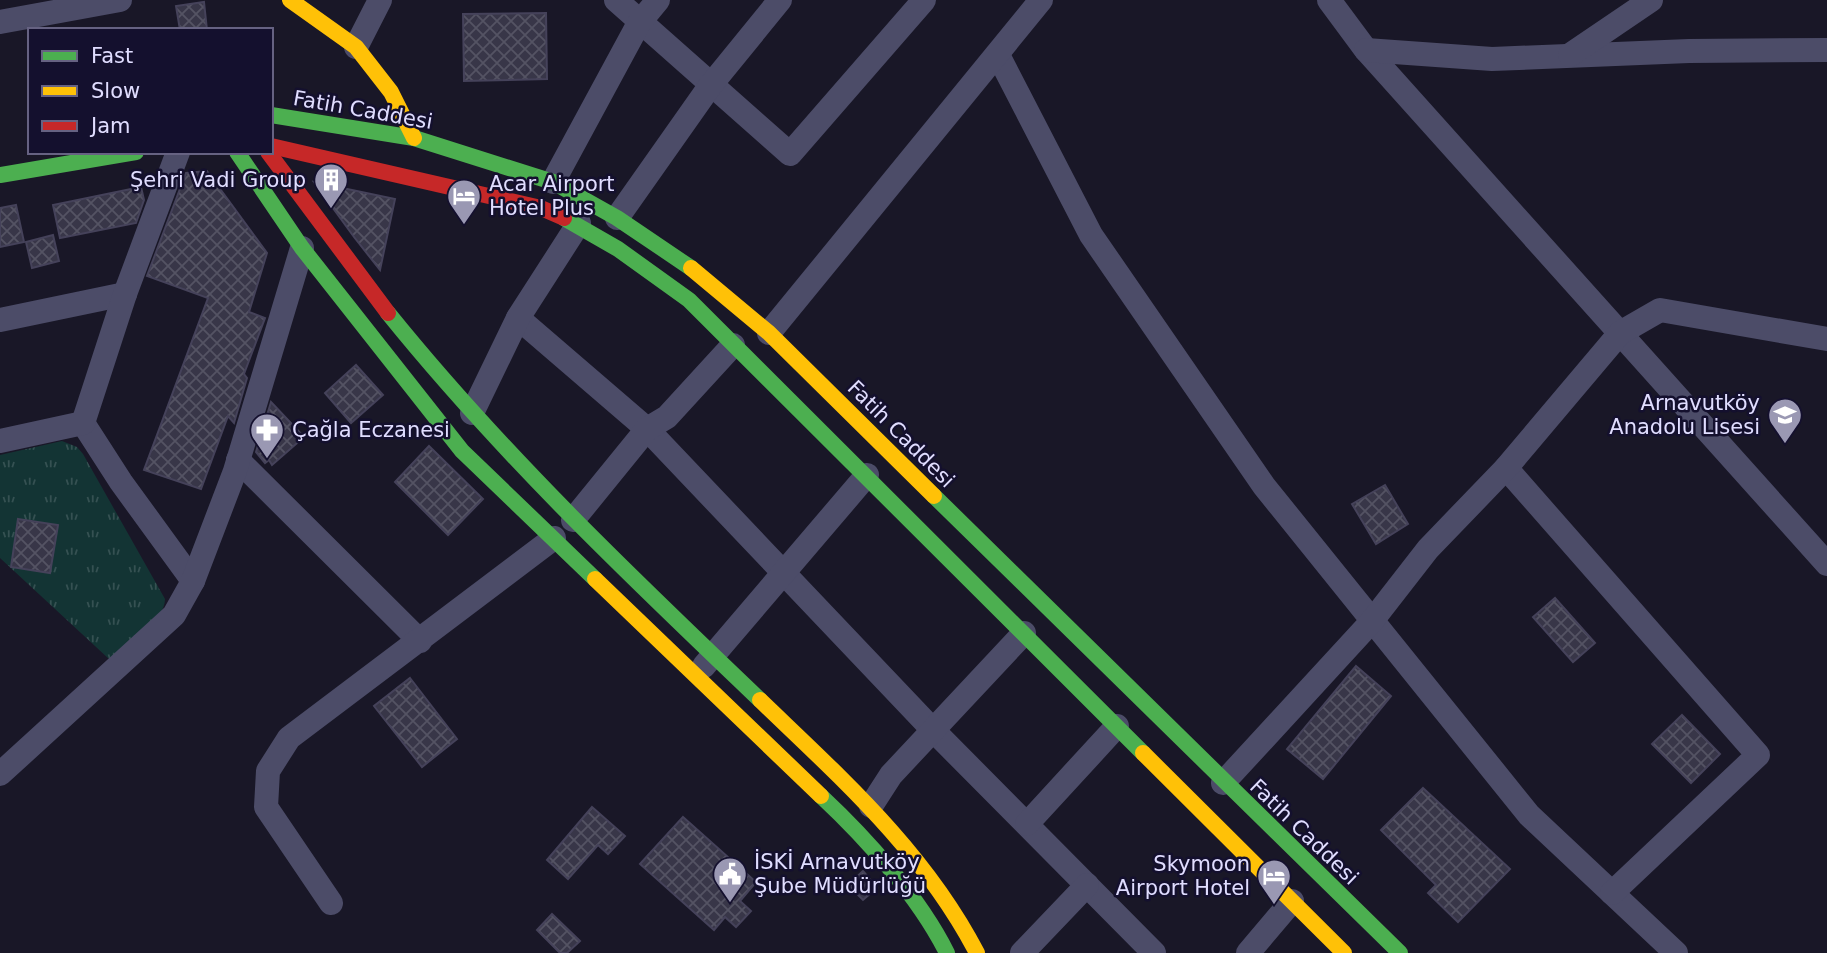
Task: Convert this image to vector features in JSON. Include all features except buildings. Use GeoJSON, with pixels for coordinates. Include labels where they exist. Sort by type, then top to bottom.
{"type":"FeatureCollection","features":[{"type":"Feature","properties":{"kind":"main road"},"geometry":{"type":"LineString","coordinates":[[290,0],[356,47],[391,92],[414,138]]}},
{"type":"Feature","properties":{"kind":"main road","name":"Fatih Caddesi"},"geometry":{"type":"LineString","coordinates":[[273,115],[414,138],[553,182],[617,218],[701,275],[769,333],[1223,783],[1400,953]]}},
{"type":"Feature","properties":{"kind":"main road"},"geometry":{"type":"LineString","coordinates":[[273,146],[390,170],[541,208],[579,223],[613,243],[689,300],[1344,953]]}},
{"type":"Feature","properties":{"kind":"main road"},"geometry":{"type":"LineString","coordinates":[[0,175],[124,154]]}},
{"type":"Feature","properties":{"kind":"main road"},"geometry":{"type":"LineString","coordinates":[[238,154],[302,248],[462,451],[852,825],[934,927],[947,953]]}},
{"type":"Feature","properties":{"kind":"main road"},"geometry":{"type":"LineString","coordinates":[[269,154],[341,255],[472,413],[573,520],[871,806],[955,913],[977,953]]}},
{"type":"Feature","properties":{"kind":"main road"},"geometry":{"type":"LineString","coordinates":[[875,853],[898,837]]}},
{"type":"Feature","properties":{"kind":"street"},"geometry":{"type":"LineString","coordinates":[[0,22],[120,0]]}},
{"type":"Feature","properties":{"kind":"street"},"geometry":{"type":"LineString","coordinates":[[356,47],[380,0]]}},
{"type":"Feature","properties":{"kind":"street"},"geometry":{"type":"LineString","coordinates":[[616,0],[710,86],[790,154],[924,0]]}},
{"type":"Feature","properties":{"kind":"street"},"geometry":{"type":"LineString","coordinates":[[553,182],[639,23],[658,0]]}},
{"type":"Feature","properties":{"kind":"street"},"geometry":{"type":"LineString","coordinates":[[617,218],[710,86],[780,0]]}},
{"type":"Feature","properties":{"kind":"street"},"geometry":{"type":"LineString","coordinates":[[769,333],[1041,0]]}},
{"type":"Feature","properties":{"kind":"street"},"geometry":{"type":"LineString","coordinates":[[1329,0],[1366,50],[1827,564]]}},
{"type":"Feature","properties":{"kind":"street"},"geometry":{"type":"LineString","coordinates":[[1569,56],[1651,0]]}},
{"type":"Feature","properties":{"kind":"street"},"geometry":{"type":"LineString","coordinates":[[1366,50],[1492,59],[1689,51],[1827,50]]}},
{"type":"Feature","properties":{"kind":"street"},"geometry":{"type":"LineString","coordinates":[[998,55],[1091,235],[1264,486],[1529,815],[1676,953]]}},
{"type":"Feature","properties":{"kind":"street"},"geometry":{"type":"LineString","coordinates":[[83,423],[125,294],[177,154]]}},
{"type":"Feature","properties":{"kind":"street"},"geometry":{"type":"LineString","coordinates":[[472,413],[517,318],[579,223]]}},
{"type":"Feature","properties":{"kind":"street"},"geometry":{"type":"LineString","coordinates":[[0,774],[174,615],[193,582],[238,460],[302,248]]}},
{"type":"Feature","properties":{"kind":"street"},"geometry":{"type":"LineString","coordinates":[[0,320],[125,294]]}},
{"type":"Feature","properties":{"kind":"street"},"geometry":{"type":"LineString","coordinates":[[1223,783],[1372,621],[1428,549],[1506,468],[1620,333],[1660,310],[1827,339]]}},
{"type":"Feature","properties":{"kind":"street"},"geometry":{"type":"LineString","coordinates":[[517,318],[647,429],[932,729],[1154,953]]}},
{"type":"Feature","properties":{"kind":"street"},"geometry":{"type":"LineString","coordinates":[[573,520],[647,429],[667,417],[733,345]]}},
{"type":"Feature","properties":{"kind":"street"},"geometry":{"type":"LineString","coordinates":[[0,441],[83,423]]}},
{"type":"Feature","properties":{"kind":"street"},"geometry":{"type":"LineString","coordinates":[[83,423],[121,482],[193,582]]}},
{"type":"Feature","properties":{"kind":"street"},"geometry":{"type":"LineString","coordinates":[[238,460],[420,641]]}},
{"type":"Feature","properties":{"kind":"street"},"geometry":{"type":"LineString","coordinates":[[1506,468],[1758,755],[1612,893]]}},
{"type":"Feature","properties":{"kind":"street"},"geometry":{"type":"LineString","coordinates":[[695,674],[715,656],[867,475]]}},
{"type":"Feature","properties":{"kind":"street"},"geometry":{"type":"LineString","coordinates":[[331,903],[266,807],[268,771],[289,738],[554,538]]}},
{"type":"Feature","properties":{"kind":"street"},"geometry":{"type":"LineString","coordinates":[[871,806],[891,775],[1024,633]]}},
{"type":"Feature","properties":{"kind":"street"},"geometry":{"type":"LineString","coordinates":[[1027,824],[1117,726]]}},
{"type":"Feature","properties":{"kind":"street"},"geometry":{"type":"LineString","coordinates":[[1022,953],[1087,884]]}},
{"type":"Feature","properties":{"kind":"street"},"geometry":{"type":"LineString","coordinates":[[1248,953],[1292,901]]}},
{"type":"Feature","properties":{"kind":"green space"},"geometry":{"type":"Polygon","coordinates":[[[62,441],[77,447],[83,454],[165,599],[159,616],[152,624],[109,659],[0,558],[0,455],[62,441]]]}},
{"type":"Feature","properties":{"kind":"traffic: fast"},"geometry":{"type":"LineString","coordinates":[[273,115],[414,138],[553,182],[617,218],[691,268]]}},
{"type":"Feature","properties":{"kind":"traffic: fast"},"geometry":{"type":"LineString","coordinates":[[0,175],[124,154]]}},
{"type":"Feature","properties":{"kind":"traffic: fast"},"geometry":{"type":"LineString","coordinates":[[238,154],[302,248],[462,451],[595,579]]}},
{"type":"Feature","properties":{"kind":"traffic: fast"},"geometry":{"type":"LineString","coordinates":[[564,218],[618,249],[689,300],[1143,753]]}},
{"type":"Feature","properties":{"kind":"traffic: fast"},"geometry":{"type":"LineString","coordinates":[[388,313],[431,365],[521,464],[615,560],[760,700]]}},
{"type":"Feature","properties":{"kind":"traffic: fast"},"geometry":{"type":"LineString","coordinates":[[934,496],[1400,953]]}},
{"type":"Feature","properties":{"kind":"traffic: fast"},"geometry":{"type":"LineString","coordinates":[[821,796],[891,870],[922,911],[947,953]]}},
{"type":"Feature","properties":{"kind":"traffic: slow"},"geometry":{"type":"LineString","coordinates":[[290,0],[356,47],[391,92],[414,138]]}},
{"type":"Feature","properties":{"kind":"traffic: slow"},"geometry":{"type":"LineString","coordinates":[[691,268],[769,333],[934,496]]}},
{"type":"Feature","properties":{"kind":"traffic: slow"},"geometry":{"type":"LineString","coordinates":[[595,579],[821,796]]}},
{"type":"Feature","properties":{"kind":"traffic: slow"},"geometry":{"type":"LineString","coordinates":[[760,700],[850,787],[906,849],[956,916],[977,953]]}},
{"type":"Feature","properties":{"kind":"traffic: slow"},"geometry":{"type":"LineString","coordinates":[[1143,753],[1344,953]]}},
{"type":"Feature","properties":{"kind":"traffic: jam"},"geometry":{"type":"LineString","coordinates":[[273,146],[541,208],[564,218]]}},
{"type":"Feature","properties":{"kind":"traffic: jam"},"geometry":{"type":"LineString","coordinates":[[269,154],[388,313]]}},
{"type":"Feature","properties":{"kind":"place","name":"Şehri Vadi Group"},"geometry":{"type":"Point","coordinates":[331,210]}},
{"type":"Feature","properties":{"kind":"place","name":"Acar Airport Hotel Plus"},"geometry":{"type":"Point","coordinates":[464,226]}},
{"type":"Feature","properties":{"kind":"place","name":"Arnavutköy Anadolu Lisesi"},"geometry":{"type":"Point","coordinates":[1785,445]}},
{"type":"Feature","properties":{"kind":"place","name":"Çağla Eczanesi"},"geometry":{"type":"Point","coordinates":[267,460]}},
{"type":"Feature","properties":{"kind":"place","name":"İSKİ Arnavutköy Şube Müdürlüğü"},"geometry":{"type":"Point","coordinates":[730,904]}},
{"type":"Feature","properties":{"kind":"place","name":"Skymoon Airport Hotel"},"geometry":{"type":"Point","coordinates":[1274,906]}}]}
